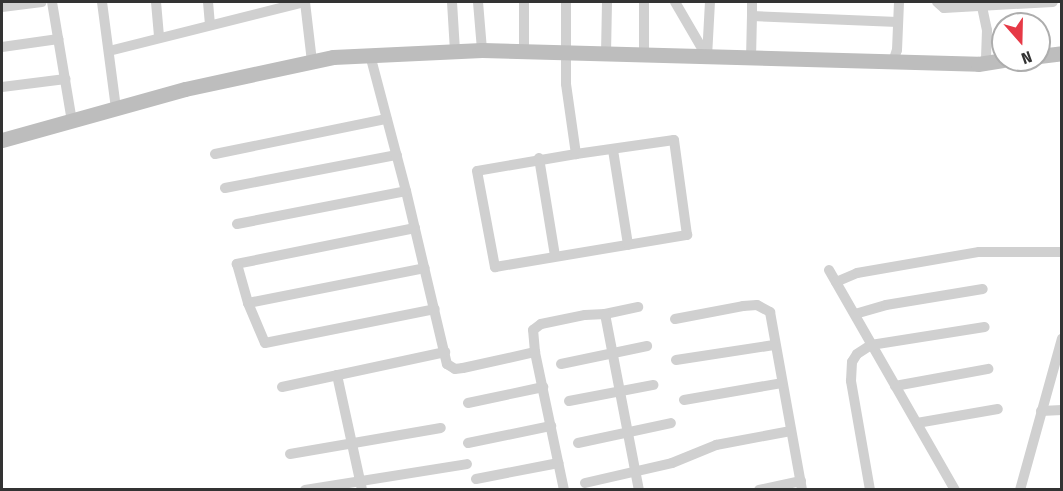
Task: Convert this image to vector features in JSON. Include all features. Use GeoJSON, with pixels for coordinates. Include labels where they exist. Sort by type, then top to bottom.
{"type":"FeatureCollection","features":[{"type":"Feature","properties":{"kind":"street"},"geometry":{"type":"LineString","coordinates":[[2,7],[42,2]]}},
{"type":"Feature","properties":{"kind":"street"},"geometry":{"type":"LineString","coordinates":[[52,2],[72,121]]}},
{"type":"Feature","properties":{"kind":"street"},"geometry":{"type":"LineString","coordinates":[[102,2],[116,108]]}},
{"type":"Feature","properties":{"kind":"street"},"geometry":{"type":"LineString","coordinates":[[156,2],[159,38]]}},
{"type":"Feature","properties":{"kind":"street"},"geometry":{"type":"LineString","coordinates":[[208,2],[210,26]]}},
{"type":"Feature","properties":{"kind":"street"},"geometry":{"type":"LineString","coordinates":[[109,51],[210,26],[258,7],[304,2],[312,62]]}},
{"type":"Feature","properties":{"kind":"street"},"geometry":{"type":"LineString","coordinates":[[452,2],[455,51]]}},
{"type":"Feature","properties":{"kind":"street"},"geometry":{"type":"LineString","coordinates":[[478,2],[482,50]]}},
{"type":"Feature","properties":{"kind":"street"},"geometry":{"type":"LineString","coordinates":[[524,2],[525,51]]}},
{"type":"Feature","properties":{"kind":"street"},"geometry":{"type":"LineString","coordinates":[[566,2],[566,84],[576,154]]}},
{"type":"Feature","properties":{"kind":"street"},"geometry":{"type":"LineString","coordinates":[[606,54],[607,2]]}},
{"type":"Feature","properties":{"kind":"street"},"geometry":{"type":"LineString","coordinates":[[644,2],[644,56]]}},
{"type":"Feature","properties":{"kind":"street"},"geometry":{"type":"LineString","coordinates":[[675,2],[707,57]]}},
{"type":"Feature","properties":{"kind":"street"},"geometry":{"type":"LineString","coordinates":[[707,57],[710,2]]}},
{"type":"Feature","properties":{"kind":"street"},"geometry":{"type":"LineString","coordinates":[[751,59],[752,2]]}},
{"type":"Feature","properties":{"kind":"street"},"geometry":{"type":"LineString","coordinates":[[893,62],[897,50],[899,2]]}},
{"type":"Feature","properties":{"kind":"street"},"geometry":{"type":"LineString","coordinates":[[937,2],[944,8],[981,4],[1053,2]]}},
{"type":"Feature","properties":{"kind":"street"},"geometry":{"type":"LineString","coordinates":[[981,4],[987,30],[986,62]]}},
{"type":"Feature","properties":{"kind":"street"},"geometry":{"type":"LineString","coordinates":[[752,16],[898,22]]}},
{"type":"Feature","properties":{"kind":"street"},"geometry":{"type":"LineString","coordinates":[[2,47],[57,39]]}},
{"type":"Feature","properties":{"kind":"street"},"geometry":{"type":"LineString","coordinates":[[2,140],[185,89],[333,57],[482,50],[751,59],[991,61]]}},
{"type":"Feature","properties":{"kind":"street"},"geometry":{"type":"LineString","coordinates":[[370,55],[406,191],[447,364],[455,369],[489,364],[535,351]]}},
{"type":"Feature","properties":{"kind":"street"},"geometry":{"type":"LineString","coordinates":[[2,87],[65,79]]}},
{"type":"Feature","properties":{"kind":"street"},"geometry":{"type":"LineString","coordinates":[[215,154],[386,119]]}},
{"type":"Feature","properties":{"kind":"street"},"geometry":{"type":"LineString","coordinates":[[674,140],[687,235],[495,267],[477,171],[539,158],[576,154],[674,140]]}},
{"type":"Feature","properties":{"kind":"street"},"geometry":{"type":"LineString","coordinates":[[613,150],[628,245]]}},
{"type":"Feature","properties":{"kind":"street"},"geometry":{"type":"LineString","coordinates":[[225,188],[396,155]]}},
{"type":"Feature","properties":{"kind":"street"},"geometry":{"type":"LineString","coordinates":[[539,158],[555,256]]}},
{"type":"Feature","properties":{"kind":"street"},"geometry":{"type":"LineString","coordinates":[[237,224],[406,191]]}},
{"type":"Feature","properties":{"kind":"street"},"geometry":{"type":"LineString","coordinates":[[415,228],[237,264],[262,341],[268,344],[435,309]]}},
{"type":"Feature","properties":{"kind":"street"},"geometry":{"type":"LineString","coordinates":[[836,282],[857,273],[980,252],[1062,252]]}},
{"type":"Feature","properties":{"kind":"street"},"geometry":{"type":"LineString","coordinates":[[248,303],[425,268]]}},
{"type":"Feature","properties":{"kind":"street"},"geometry":{"type":"LineString","coordinates":[[829,270],[955,489]]}},
{"type":"Feature","properties":{"kind":"street"},"geometry":{"type":"LineString","coordinates":[[855,314],[886,305],[983,289]]}},
{"type":"Feature","properties":{"kind":"street"},"geometry":{"type":"LineString","coordinates":[[675,319],[743,306],[764,307],[770,312],[774,345],[802,485],[759,489]]}},
{"type":"Feature","properties":{"kind":"street"},"geometry":{"type":"LineString","coordinates":[[564,489],[535,351],[533,330],[541,324],[638,307]]}},
{"type":"Feature","properties":{"kind":"street"},"geometry":{"type":"LineString","coordinates":[[605,314],[639,489]]}},
{"type":"Feature","properties":{"kind":"street"},"geometry":{"type":"LineString","coordinates":[[870,489],[851,381],[852,362],[857,354],[871,345],[985,327]]}},
{"type":"Feature","properties":{"kind":"street"},"geometry":{"type":"LineString","coordinates":[[1020,489],[1062,339]]}},
{"type":"Feature","properties":{"kind":"street"},"geometry":{"type":"LineString","coordinates":[[676,360],[774,345]]}},
{"type":"Feature","properties":{"kind":"street"},"geometry":{"type":"LineString","coordinates":[[561,364],[647,346]]}},
{"type":"Feature","properties":{"kind":"street"},"geometry":{"type":"LineString","coordinates":[[282,387],[445,352]]}},
{"type":"Feature","properties":{"kind":"street"},"geometry":{"type":"LineString","coordinates":[[895,386],[988,369]]}},
{"type":"Feature","properties":{"kind":"street"},"geometry":{"type":"LineString","coordinates":[[337,375],[361,485]]}},
{"type":"Feature","properties":{"kind":"street"},"geometry":{"type":"LineString","coordinates":[[684,399],[782,383]]}},
{"type":"Feature","properties":{"kind":"street"},"geometry":{"type":"LineString","coordinates":[[568,401],[653,385]]}},
{"type":"Feature","properties":{"kind":"street"},"geometry":{"type":"LineString","coordinates":[[468,403],[543,387]]}},
{"type":"Feature","properties":{"kind":"street"},"geometry":{"type":"LineString","coordinates":[[917,423],[998,409]]}},
{"type":"Feature","properties":{"kind":"street"},"geometry":{"type":"LineString","coordinates":[[1041,411],[1062,410]]}},
{"type":"Feature","properties":{"kind":"street"},"geometry":{"type":"LineString","coordinates":[[578,443],[671,423]]}},
{"type":"Feature","properties":{"kind":"street"},"geometry":{"type":"LineString","coordinates":[[468,443],[551,426]]}},
{"type":"Feature","properties":{"kind":"street"},"geometry":{"type":"LineString","coordinates":[[290,454],[441,428]]}},
{"type":"Feature","properties":{"kind":"street"},"geometry":{"type":"LineString","coordinates":[[585,483],[687,458],[716,445],[791,431]]}},
{"type":"Feature","properties":{"kind":"street"},"geometry":{"type":"LineString","coordinates":[[476,479],[558,463]]}},
{"type":"Feature","properties":{"kind":"street"},"geometry":{"type":"LineString","coordinates":[[305,489],[361,485],[467,464]]}}]}
